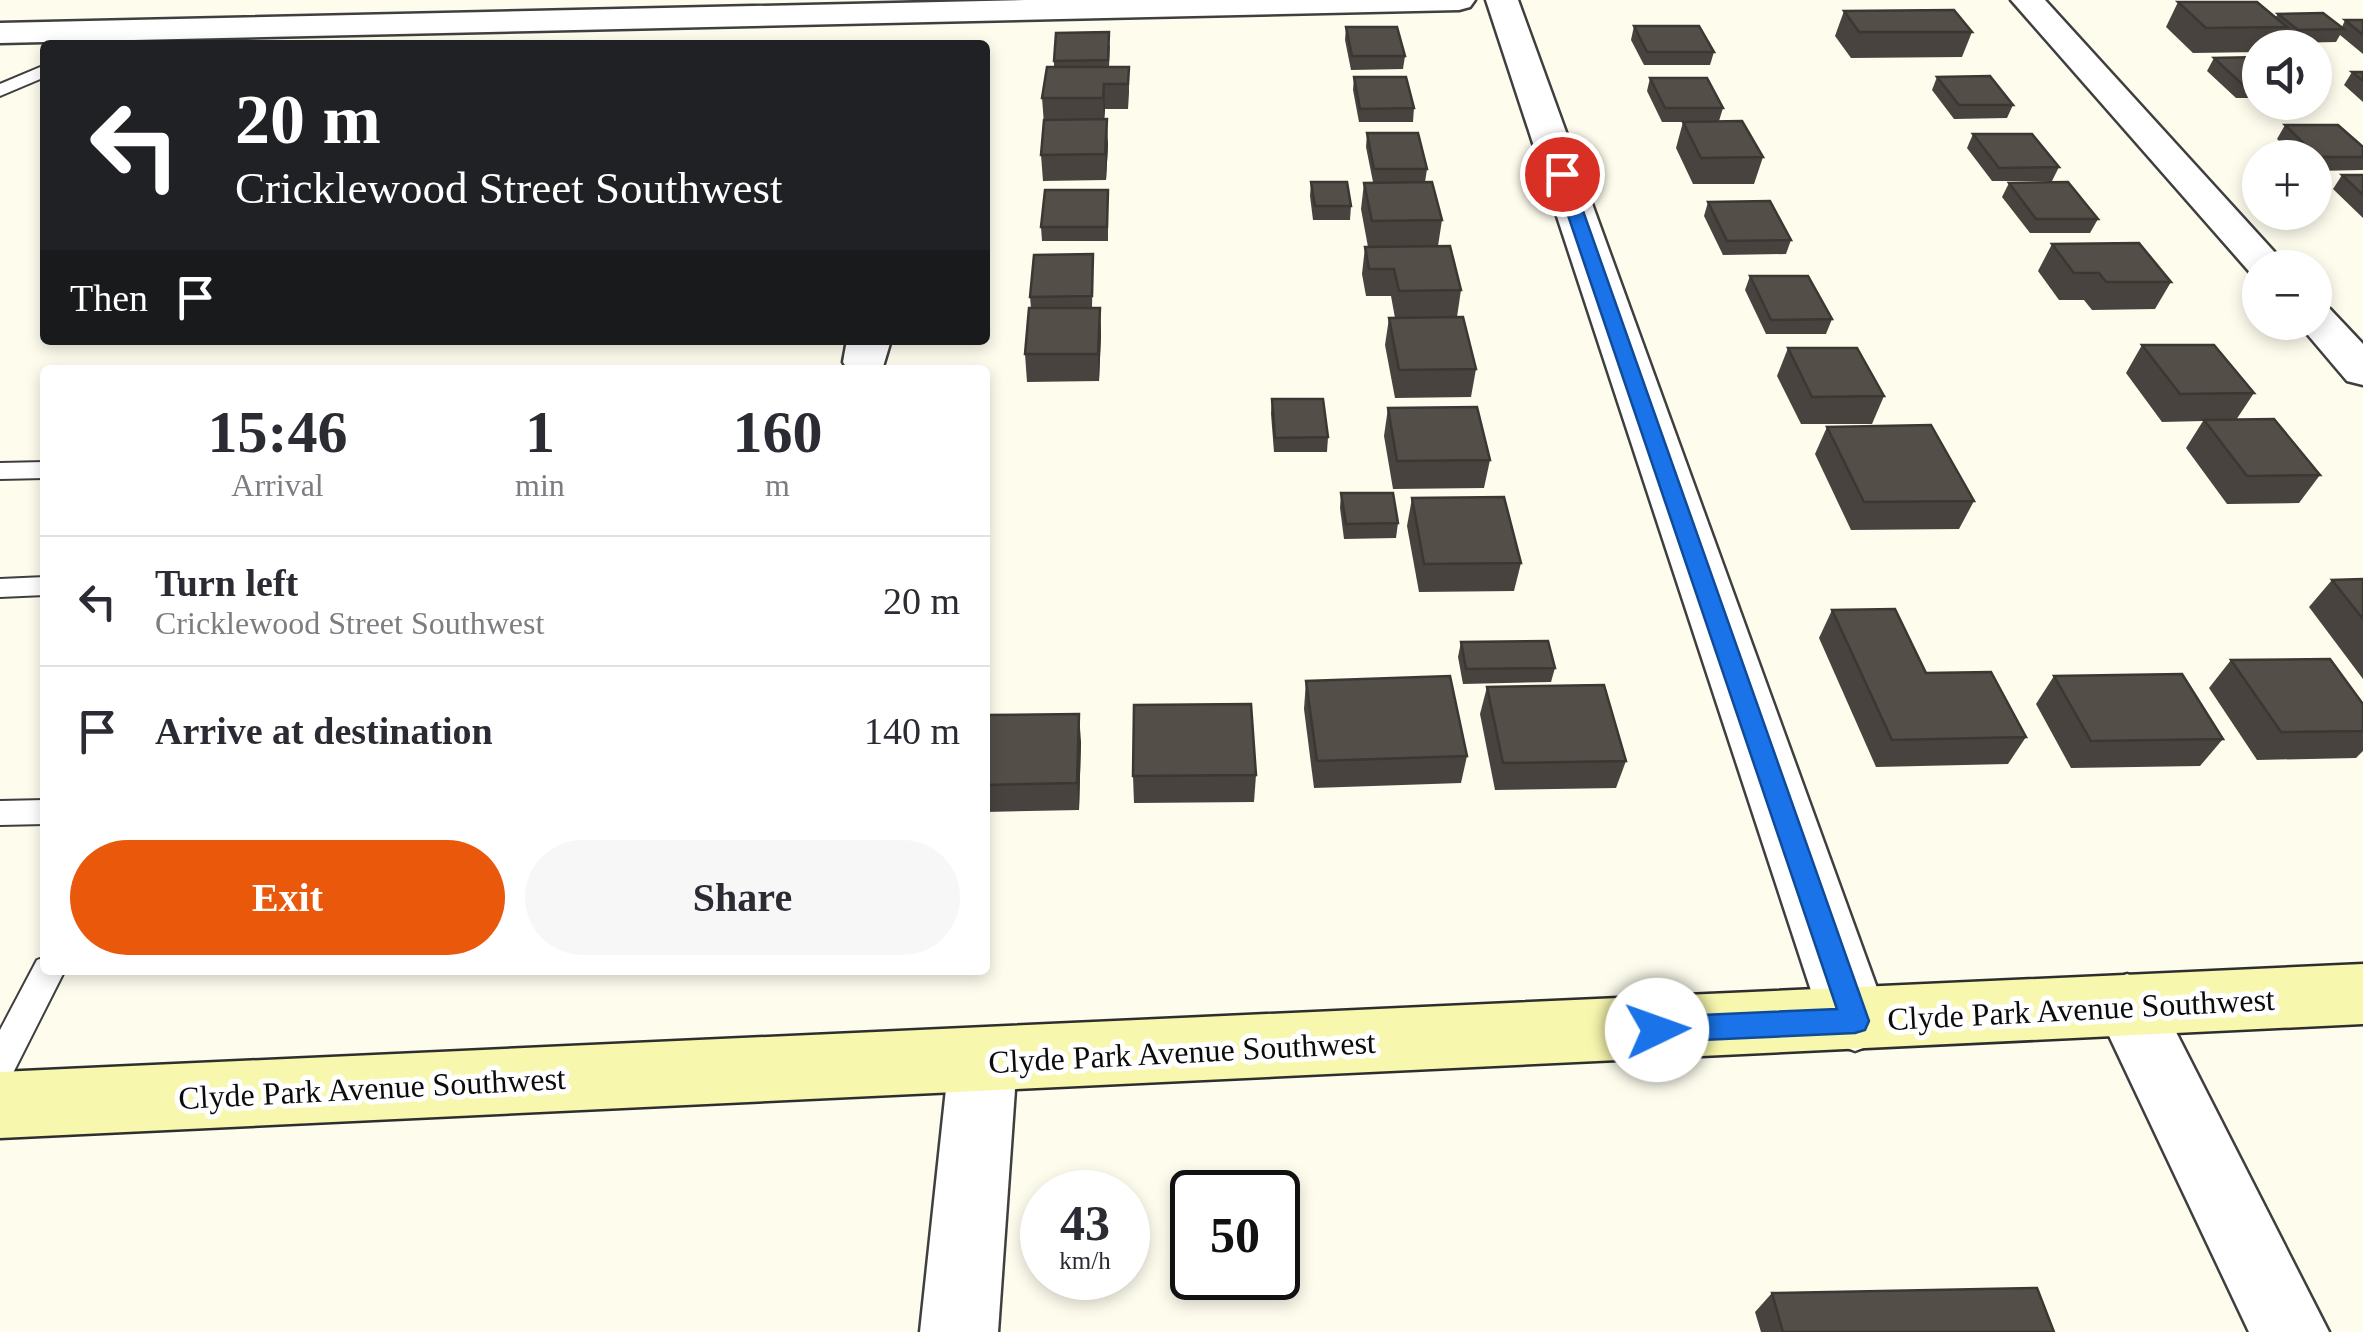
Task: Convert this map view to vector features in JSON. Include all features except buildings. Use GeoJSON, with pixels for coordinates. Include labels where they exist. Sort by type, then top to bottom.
{"type":"FeatureCollection","features":[{"type":"Feature","properties":{"kind":"main road","name":"Clyde Park Avenue Southwest"},"geometry":{"type":"LineString","coordinates":[[0,1104],[1855,1021],[2363,994]]}},
{"type":"Feature","properties":{"kind":"street"},"geometry":{"type":"LineString","coordinates":[[0,33],[93,38],[1459,0]]}},
{"type":"Feature","properties":{"kind":"street"},"geometry":{"type":"LineString","coordinates":[[1502,0],[1855,1021]]}},
{"type":"Feature","properties":{"kind":"street"},"geometry":{"type":"LineString","coordinates":[[2027,0],[2253,250]]}},
{"type":"Feature","properties":{"kind":"street"},"geometry":{"type":"LineString","coordinates":[[937,40],[943,12]]}},
{"type":"Feature","properties":{"kind":"street"},"geometry":{"type":"LineString","coordinates":[[2332,337],[2363,371]]}},
{"type":"Feature","properties":{"kind":"street"},"geometry":{"type":"LineString","coordinates":[[2127,1004],[2290,1332]]}},
{"type":"Feature","properties":{"kind":"street"},"geometry":{"type":"LineString","coordinates":[[959,1332],[983,1061]]}},
{"type":"Feature","properties":{"kind":"lane"},"geometry":{"type":"LineString","coordinates":[[0,91],[40,72]]}},
{"type":"Feature","properties":{"kind":"lane"},"geometry":{"type":"LineString","coordinates":[[0,471],[40,470]]}},
{"type":"Feature","properties":{"kind":"lane"},"geometry":{"type":"LineString","coordinates":[[0,588],[40,586]]}},
{"type":"Feature","properties":{"kind":"lane"},"geometry":{"type":"LineString","coordinates":[[0,814],[40,812]]}},
{"type":"Feature","properties":{"kind":"lane"},"geometry":{"type":"LineString","coordinates":[[0,1064],[46,975]]}},
{"type":"Feature","properties":{"kind":"route"},"geometry":{"type":"LineString","coordinates":[[1562,174],[1855,1021],[1657,1030]]}}]}
